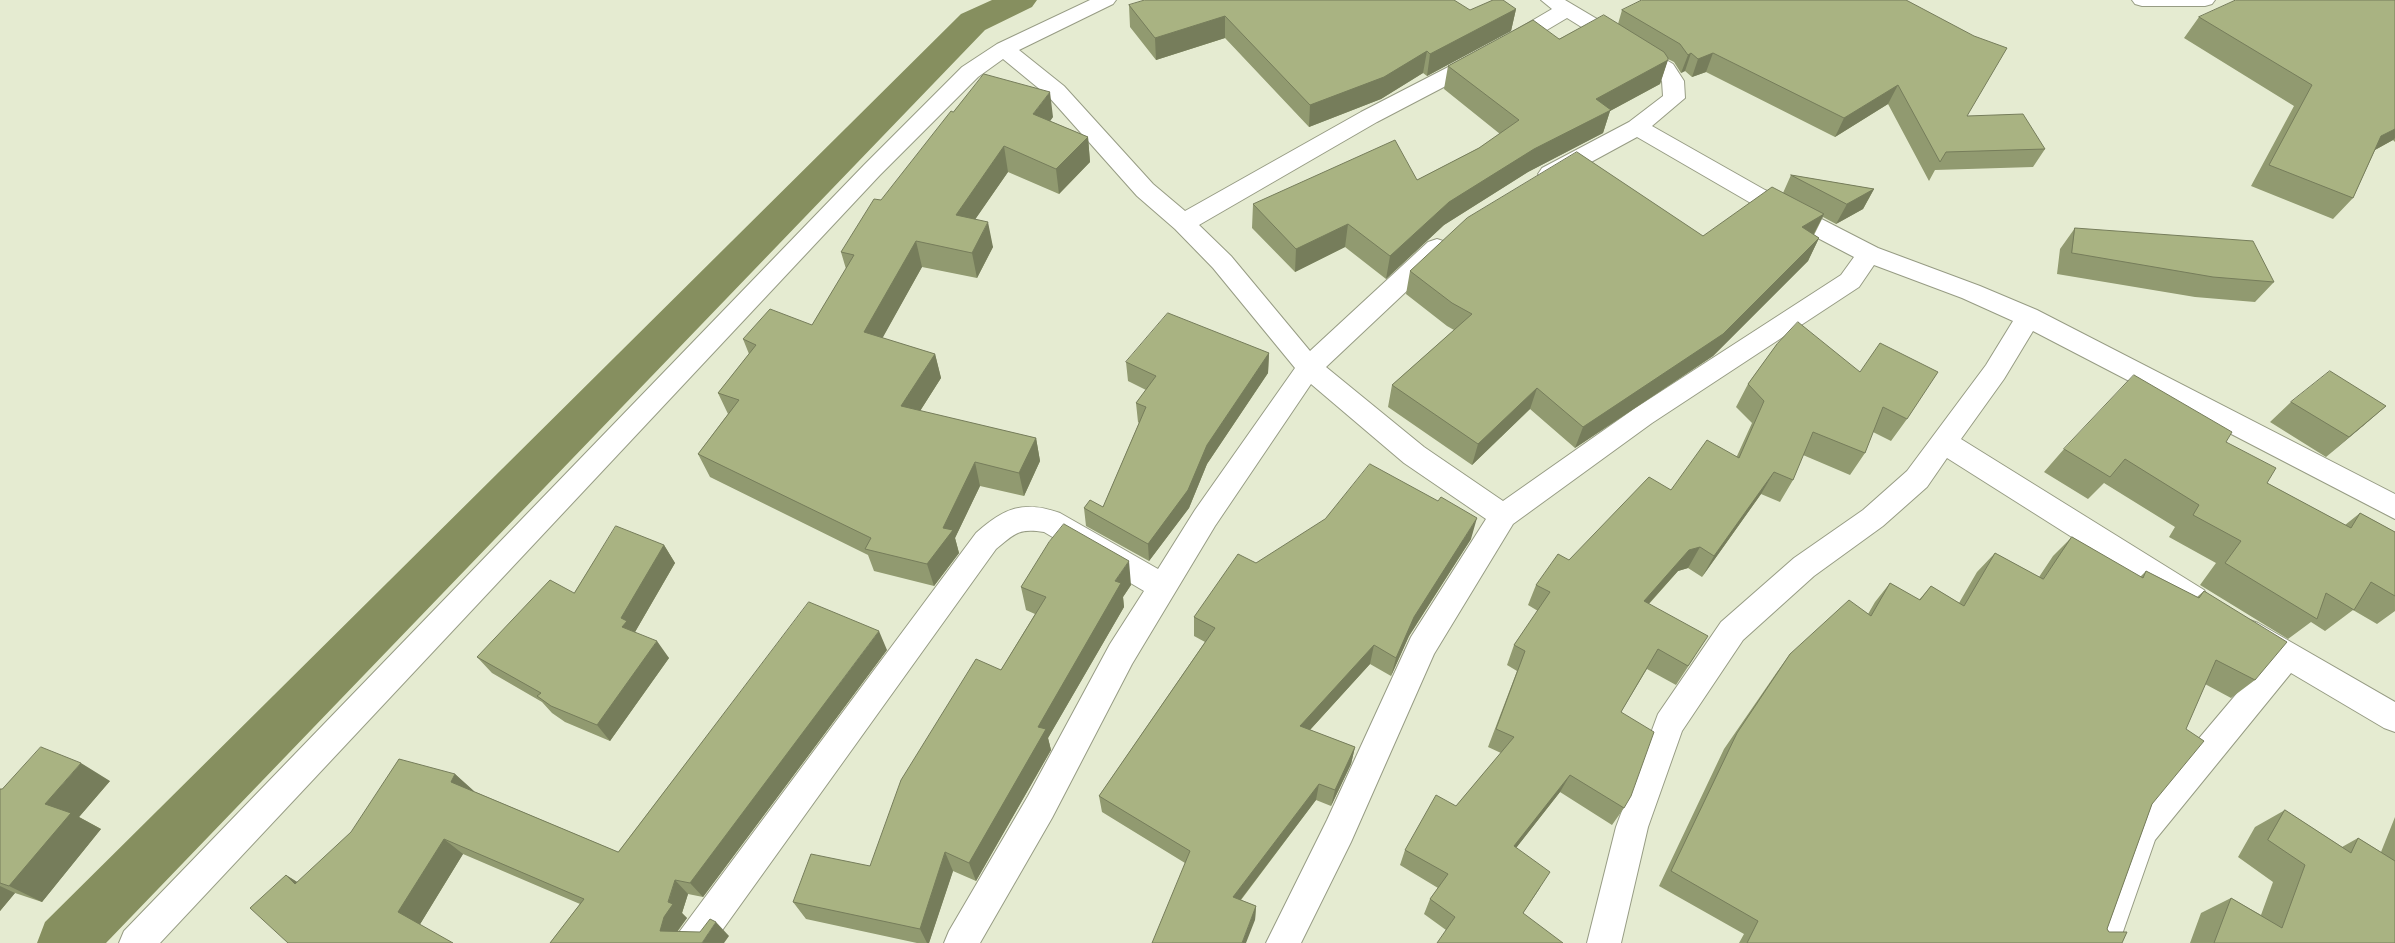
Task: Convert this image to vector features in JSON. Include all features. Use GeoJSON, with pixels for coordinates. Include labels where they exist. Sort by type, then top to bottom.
{"type":"FeatureCollection","features":[{"type":"Feature","properties":{"kind":"street"},"geometry":{"type":"LineString","coordinates":[[136,943],[872,170],[970,72],[1004,49],[1106,0]]}},
{"type":"Feature","properties":{"kind":"street"},"geometry":{"type":"LineString","coordinates":[[2142,0],[2205,0]]}},
{"type":"Feature","properties":{"kind":"street"},"geometry":{"type":"LineString","coordinates":[[1183,223],[1369,116],[1496,51],[1558,5],[1665,69],[1673,81],[1674,98],[1637,127],[1529,186]]}},
{"type":"Feature","properties":{"kind":"street"},"geometry":{"type":"LineString","coordinates":[[1004,49],[1056,91],[1145,190],[1183,223],[1222,262],[1309,367],[1414,456],[1503,516]]}},
{"type":"Feature","properties":{"kind":"street"},"geometry":{"type":"LineString","coordinates":[[1637,127],[1757,196],[1869,254],[1971,292],[2028,317],[2395,507]]}},
{"type":"Feature","properties":{"kind":"street"},"geometry":{"type":"LineString","coordinates":[[961,943],[1040,807],[1121,654],[1162,586],[1205,518],[1309,367],[1453,233]]}},
{"type":"Feature","properties":{"kind":"street"},"geometry":{"type":"LineString","coordinates":[[1283,943],[1339,831],[1422,646],[1503,516],[1643,416],[1850,281],[1869,254]]}},
{"type":"Feature","properties":{"kind":"street"},"geometry":{"type":"LineString","coordinates":[[1604,943],[1632,827],[1669,724],[1732,631],[1804,567],[1873,518],[1917,479],[1996,372],[2028,317]]}},
{"type":"Feature","properties":{"kind":"street"},"geometry":{"type":"LineString","coordinates":[[1945,443],[2286,657],[2395,718]]}},
{"type":"Feature","properties":{"kind":"street"},"geometry":{"type":"LineString","coordinates":[[692,943],[981,548],[1004,525],[1025,517],[1050,521],[1162,586]]}},
{"type":"Feature","properties":{"kind":"street"},"geometry":{"type":"LineString","coordinates":[[2102,943],[2142,831],[2286,657]]}},
{"type":"Feature","properties":{"kind":"building"},"geometry":{"type":"Polygon","coordinates":[[[1145,0],[1454,0],[1470,10],[1493,0],[1503,0],[1516,9],[1430,54],[1427,51],[1384,77],[1310,105],[1225,16],[1155,38],[1129,5],[1145,0]]]}},
{"type":"Feature","properties":{"kind":"building"},"geometry":{"type":"Polygon","coordinates":[[[1642,0],[1906,0],[1974,36],[2007,48],[1967,116],[2023,114],[2045,149],[1946,152],[1940,162],[1898,85],[1844,118],[1713,53],[1698,59],[1691,53],[1688,55],[1680,44],[1622,10],[1642,0]]]}},
{"type":"Feature","properties":{"kind":"building"},"geometry":{"type":"Polygon","coordinates":[[[2236,0],[2395,0],[2395,129],[2381,136],[2353,198],[2269,165],[2312,85],[2199,17],[2236,0]]]}},
{"type":"Feature","properties":{"kind":"building"},"geometry":{"type":"Polygon","coordinates":[[[1604,15],[1664,52],[1668,60],[1596,99],[1611,110],[1534,149],[1449,202],[1390,256],[1348,224],[1296,249],[1253,204],[1395,140],[1417,180],[1479,148],[1519,120],[1448,66],[1533,20],[1559,39],[1604,15]]]}},
{"type":"Feature","properties":{"kind":"building"},"geometry":{"type":"Polygon","coordinates":[[[984,74],[1050,92],[1033,114],[1088,137],[1056,169],[1004,146],[956,215],[988,222],[972,253],[916,241],[864,332],[935,354],[901,406],[1036,438],[1019,473],[975,462],[943,528],[953,530],[927,564],[865,549],[871,538],[698,454],[739,400],[718,393],[756,345],[743,339],[770,309],[812,325],[854,255],[841,252],[874,199],[881,200],[951,111],[953,112],[984,74]]]}},
{"type":"Feature","properties":{"kind":"building"},"geometry":{"type":"Polygon","coordinates":[[[1577,152],[1703,236],[1772,187],[1824,214],[1802,227],[1819,238],[1723,334],[1583,427],[1537,388],[1478,444],[1392,385],[1472,314],[1452,303],[1410,271],[1467,218],[1577,152]]]}},
{"type":"Feature","properties":{"kind":"building"},"geometry":{"type":"Polygon","coordinates":[[[1791,175],[1874,189],[1847,204],[1791,175]]]}},
{"type":"Feature","properties":{"kind":"building"},"geometry":{"type":"Polygon","coordinates":[[[2075,228],[2253,241],[2274,282],[2213,277],[2072,253],[2075,228]]]}},
{"type":"Feature","properties":{"kind":"building"},"geometry":{"type":"Polygon","coordinates":[[[1168,313],[1269,353],[1207,445],[1188,490],[1148,544],[1084,508],[1090,500],[1103,507],[1146,407],[1136,403],[1156,376],[1126,362],[1168,313]]]}},
{"type":"Feature","properties":{"kind":"building"},"geometry":{"type":"Polygon","coordinates":[[[1798,322],[1860,372],[1880,343],[1938,372],[1907,419],[1883,407],[1865,453],[1813,432],[1793,480],[1774,472],[1714,556],[1700,547],[1689,550],[1644,601],[1708,636],[1688,666],[1658,649],[1621,712],[1654,732],[1631,796],[1624,808],[1570,775],[1514,846],[1550,872],[1523,913],[1563,943],[1437,943],[1455,917],[1430,899],[1448,874],[1405,850],[1436,795],[1456,806],[1514,737],[1496,729],[1525,651],[1514,645],[1550,592],[1536,585],[1558,554],[1569,560],[1649,477],[1671,490],[1707,440],[1739,458],[1764,401],[1748,384],[1777,344],[1798,322]]]}},
{"type":"Feature","properties":{"kind":"building"},"geometry":{"type":"Polygon","coordinates":[[[2330,371],[2386,406],[2349,437],[2291,402],[2330,371]]]}},
{"type":"Feature","properties":{"kind":"building"},"geometry":{"type":"Polygon","coordinates":[[[2134,375],[2232,432],[2226,442],[2276,468],[2267,483],[2351,528],[2360,513],[2395,532],[2395,596],[2371,582],[2354,610],[2326,593],[2317,619],[2225,563],[2241,541],[2193,515],[2199,505],[2125,459],[2110,477],[2064,449],[2134,375]]]}},
{"type":"Feature","properties":{"kind":"building"},"geometry":{"type":"Polygon","coordinates":[[[1370,464],[1438,501],[1441,497],[1477,518],[1414,617],[1396,658],[1374,645],[1300,726],[1355,747],[1335,790],[1319,784],[1233,897],[1256,906],[1242,943],[1152,943],[1190,851],[1099,796],[1215,628],[1194,617],[1238,554],[1256,563],[1325,519],[1370,464]]]}},
{"type":"Feature","properties":{"kind":"building"},"geometry":{"type":"Polygon","coordinates":[[[1064,524],[1129,561],[1115,581],[1121,583],[1038,727],[1046,729],[969,863],[945,852],[920,929],[793,902],[811,854],[870,866],[901,780],[976,659],[1001,670],[1046,597],[1021,587],[1049,542],[1064,524]]]}},
{"type":"Feature","properties":{"kind":"building"},"geometry":{"type":"Polygon","coordinates":[[[616,526],[664,545],[621,618],[627,621],[622,627],[657,641],[597,725],[551,706],[537,696],[541,693],[477,657],[550,580],[574,593],[616,526]]]}},
{"type":"Feature","properties":{"kind":"building"},"geometry":{"type":"Polygon","coordinates":[[[2072,537],[2143,578],[2146,571],[2199,598],[2204,591],[2287,642],[2255,680],[2216,660],[2186,729],[2204,741],[2152,804],[2107,929],[2109,932],[2127,932],[2122,943],[1747,943],[1758,921],[1671,871],[1737,733],[1790,654],[1849,600],[1871,616],[1890,583],[1920,600],[1931,586],[1964,606],[1995,553],[2043,579],[2072,537]]]}},
{"type":"Feature","properties":{"kind":"building"},"geometry":{"type":"Polygon","coordinates":[[[809,602],[879,631],[690,883],[675,880],[668,902],[673,904],[664,917],[660,931],[700,932],[710,919],[716,922],[702,943],[550,943],[584,899],[444,839],[398,912],[453,943],[288,943],[250,908],[286,875],[295,884],[351,832],[399,759],[455,774],[451,782],[618,852],[809,602]]]}},
{"type":"Feature","properties":{"kind":"building"},"geometry":{"type":"Polygon","coordinates":[[[41,747],[81,763],[45,804],[71,813],[9,886],[0,883],[0,789],[41,747]]]}},
{"type":"Feature","properties":{"kind":"building"},"geometry":{"type":"Polygon","coordinates":[[[2285,810],[2351,853],[2358,838],[2395,861],[2395,943],[2214,943],[2231,898],[2282,928],[2305,865],[2268,840],[2285,810]]]}},
{"type":"Feature","properties":{"kind":"waterway"},"geometry":{"type":"LineString","coordinates":[[66,943],[973,22],[1020,0]]}}]}
